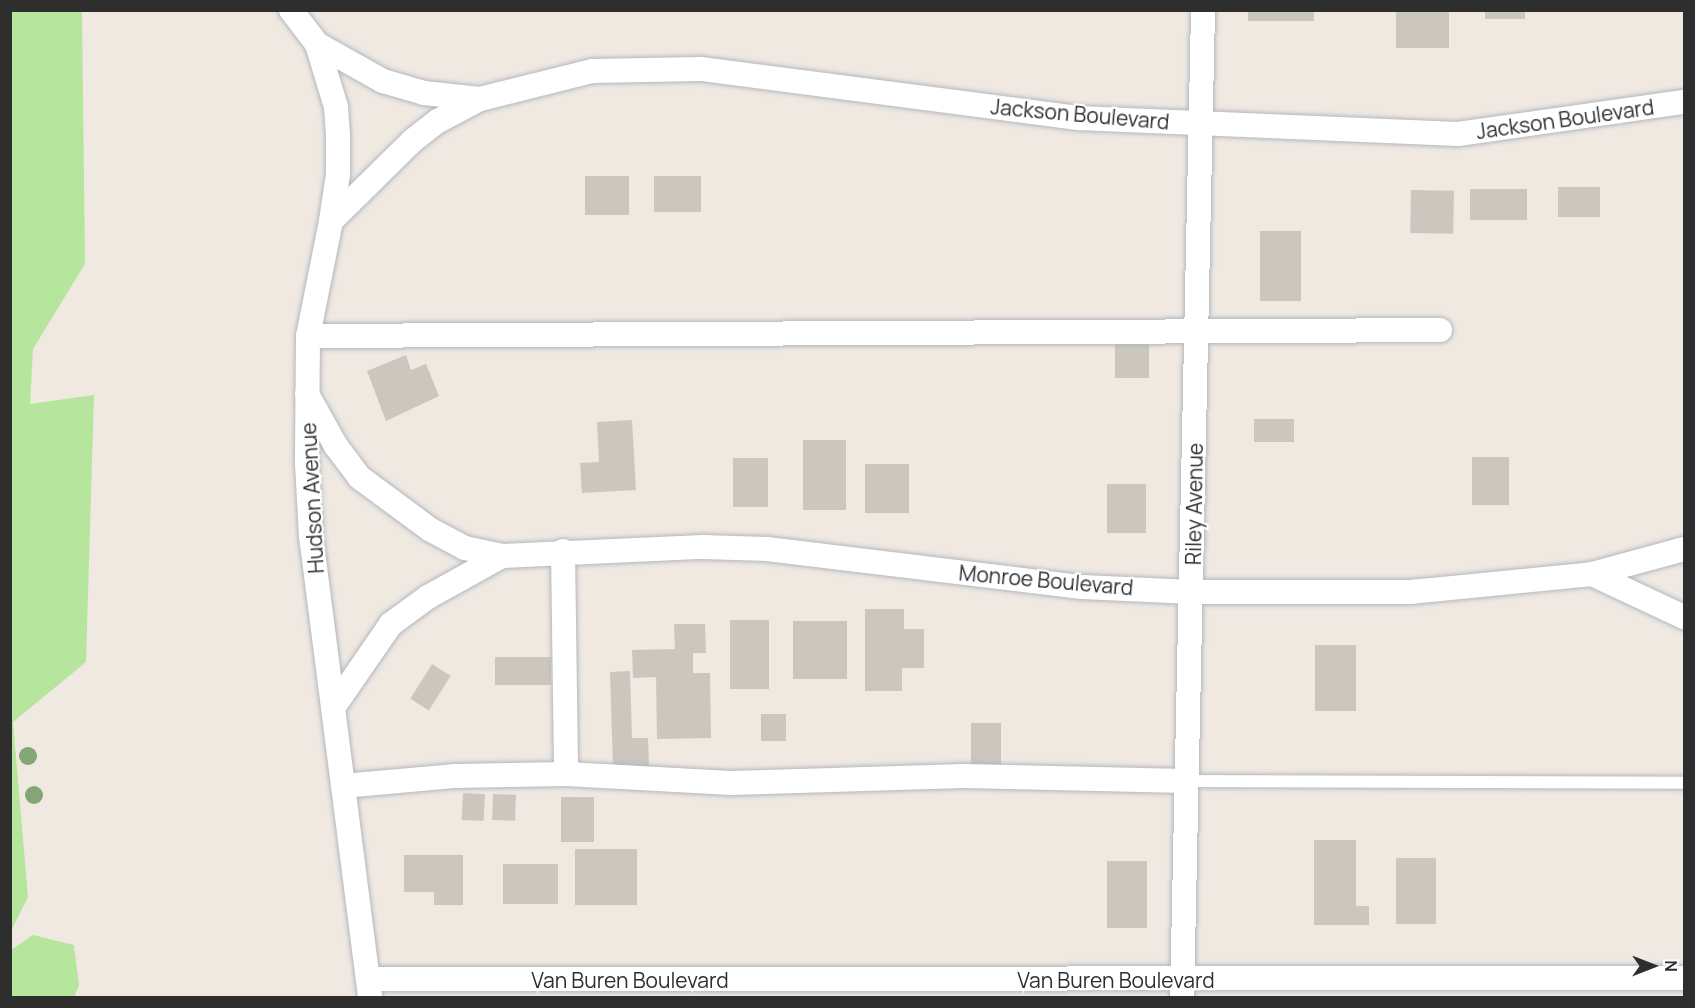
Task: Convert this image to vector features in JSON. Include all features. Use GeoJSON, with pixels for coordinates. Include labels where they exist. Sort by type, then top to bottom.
{"type":"FeatureCollection","features":[{"type":"Feature","properties":{"kind":"street","name":"Hudson Avenue"},"geometry":{"type":"LineString","coordinates":[[291,10],[317,44],[336,107],[339,134],[339,174],[308,336],[307,394],[311,536],[369,988]]}},
{"type":"Feature","properties":{"kind":"street","name":"Riley Avenue"},"geometry":{"type":"LineString","coordinates":[[1182,989],[1203,10]]}},
{"type":"Feature","properties":{"kind":"street","name":"Jackson Boulevard"},"geometry":{"type":"LineString","coordinates":[[317,44],[383,81],[424,93],[480,99]]}},
{"type":"Feature","properties":{"kind":"street","name":"Jackson Boulevard"},"geometry":{"type":"LineString","coordinates":[[331,221],[412,141],[438,121],[480,99],[591,71],[701,69],[1078,118],[1458,134],[1684,102]]}},
{"type":"Feature","properties":{"kind":"street"},"geometry":{"type":"LineString","coordinates":[[308,336],[1196,334],[1440,330]]}},
{"type":"Feature","properties":{"kind":"street","name":"Monroe Boulevard"},"geometry":{"type":"LineString","coordinates":[[307,394],[336,446],[367,484],[431,530],[465,548],[502,556],[563,551],[767,549],[1082,586],[1192,592],[1410,592],[1592,574],[1684,549]]}},
{"type":"Feature","properties":{"kind":"street"},"geometry":{"type":"LineString","coordinates":[[563,551],[566,774]]}},
{"type":"Feature","properties":{"kind":"street","name":"Monroe Boulevard"},"geometry":{"type":"LineString","coordinates":[[333,708],[391,624],[428,597],[502,556]]}},
{"type":"Feature","properties":{"kind":"street"},"geometry":{"type":"LineString","coordinates":[[1592,574],[1684,617]]}},
{"type":"Feature","properties":{"kind":"street"},"geometry":{"type":"LineString","coordinates":[[342,786],[454,776],[566,774],[731,783],[964,776],[1186,781]]}},
{"type":"Feature","properties":{"kind":"street","name":"Van Buren Boulevard"},"geometry":{"type":"LineString","coordinates":[[369,988],[1182,989],[1684,978]]}},
{"type":"Feature","properties":{"kind":"lane"},"geometry":{"type":"LineString","coordinates":[[1186,781],[1684,783]]}},
{"type":"Feature","properties":{"kind":"green space"},"geometry":{"type":"Polygon","coordinates":[[[11,10],[82,11],[85,264],[33,349],[30,404],[94,395],[86,662],[13,722],[28,897],[11,931],[11,10]]]}},
{"type":"Feature","properties":{"kind":"green space"},"geometry":{"type":"Polygon","coordinates":[[[33,935],[74,945],[79,985],[74,997],[11,997],[11,950],[33,935]]]}},
{"type":"Feature","properties":{"kind":"building"},"geometry":{"type":"Polygon","coordinates":[[[1248,10],[1314,10],[1314,21],[1248,21],[1248,10]]]}},
{"type":"Feature","properties":{"kind":"building"},"geometry":{"type":"Polygon","coordinates":[[[1396,10],[1449,10],[1449,48],[1396,48],[1396,10]]]}},
{"type":"Feature","properties":{"kind":"building"},"geometry":{"type":"Polygon","coordinates":[[[1485,10],[1525,10],[1525,19],[1485,19],[1485,10]]]}},
{"type":"Feature","properties":{"kind":"building"},"geometry":{"type":"Polygon","coordinates":[[[585,176],[629,176],[629,215],[585,215],[585,176]]]}},
{"type":"Feature","properties":{"kind":"building"},"geometry":{"type":"Polygon","coordinates":[[[654,176],[701,176],[701,212],[654,212],[654,176]]]}},
{"type":"Feature","properties":{"kind":"building"},"geometry":{"type":"Polygon","coordinates":[[[1558,187],[1600,187],[1600,217],[1558,217],[1558,187]]]}},
{"type":"Feature","properties":{"kind":"building"},"geometry":{"type":"Polygon","coordinates":[[[1470,189],[1527,189],[1527,220],[1470,220],[1470,189]]]}},
{"type":"Feature","properties":{"kind":"building"},"geometry":{"type":"Polygon","coordinates":[[[1411,190],[1454,191],[1453,234],[1410,233],[1411,190]]]}},
{"type":"Feature","properties":{"kind":"building"},"geometry":{"type":"Polygon","coordinates":[[[1260,231],[1301,231],[1301,301],[1260,301],[1260,231]]]}},
{"type":"Feature","properties":{"kind":"building"},"geometry":{"type":"Polygon","coordinates":[[[1115,343],[1149,343],[1149,378],[1115,378],[1115,343]]]}},
{"type":"Feature","properties":{"kind":"building"},"geometry":{"type":"Polygon","coordinates":[[[406,355],[411,370],[426,364],[439,396],[386,421],[367,371],[406,355]]]}},
{"type":"Feature","properties":{"kind":"building"},"geometry":{"type":"Polygon","coordinates":[[[1254,419],[1294,419],[1294,442],[1254,442],[1254,419]]]}},
{"type":"Feature","properties":{"kind":"building"},"geometry":{"type":"Polygon","coordinates":[[[632,420],[636,490],[582,493],[580,463],[599,462],[597,422],[632,420]]]}},
{"type":"Feature","properties":{"kind":"building"},"geometry":{"type":"Polygon","coordinates":[[[803,440],[846,440],[846,510],[803,510],[803,440]]]}},
{"type":"Feature","properties":{"kind":"building"},"geometry":{"type":"Polygon","coordinates":[[[1472,457],[1509,457],[1509,505],[1472,505],[1472,457]]]}},
{"type":"Feature","properties":{"kind":"building"},"geometry":{"type":"Polygon","coordinates":[[[733,458],[768,458],[768,507],[733,507],[733,458]]]}},
{"type":"Feature","properties":{"kind":"building"},"geometry":{"type":"Polygon","coordinates":[[[865,464],[909,464],[909,513],[865,513],[865,464]]]}},
{"type":"Feature","properties":{"kind":"building"},"geometry":{"type":"Polygon","coordinates":[[[1107,484],[1146,484],[1146,533],[1107,533],[1107,484]]]}},
{"type":"Feature","properties":{"kind":"building"},"geometry":{"type":"Polygon","coordinates":[[[865,609],[904,609],[904,629],[924,629],[924,668],[902,668],[902,691],[865,691],[865,609]]]}},
{"type":"Feature","properties":{"kind":"building"},"geometry":{"type":"Polygon","coordinates":[[[730,620],[769,620],[769,689],[730,689],[730,620]]]}},
{"type":"Feature","properties":{"kind":"building"},"geometry":{"type":"Polygon","coordinates":[[[793,621],[847,621],[847,679],[793,679],[793,621]]]}},
{"type":"Feature","properties":{"kind":"building"},"geometry":{"type":"Polygon","coordinates":[[[674,624],[705,624],[706,653],[693,653],[693,673],[710,673],[711,738],[657,739],[656,677],[633,678],[632,650],[675,649],[674,624]]]}},
{"type":"Feature","properties":{"kind":"building"},"geometry":{"type":"Polygon","coordinates":[[[1315,645],[1356,645],[1356,711],[1315,711],[1315,645]]]}},
{"type":"Feature","properties":{"kind":"building"},"geometry":{"type":"Polygon","coordinates":[[[495,657],[551,657],[551,685],[495,685],[495,657]]]}},
{"type":"Feature","properties":{"kind":"building"},"geometry":{"type":"Polygon","coordinates":[[[432,664],[451,676],[429,710],[410,699],[432,664]]]}},
{"type":"Feature","properties":{"kind":"building"},"geometry":{"type":"Polygon","coordinates":[[[630,671],[632,738],[648,738],[649,766],[613,767],[610,672],[630,671]]]}},
{"type":"Feature","properties":{"kind":"building"},"geometry":{"type":"Polygon","coordinates":[[[761,714],[786,714],[786,741],[761,741],[761,714]]]}},
{"type":"Feature","properties":{"kind":"building"},"geometry":{"type":"Polygon","coordinates":[[[971,723],[1001,723],[1001,770],[971,770],[971,723]]]}},
{"type":"Feature","properties":{"kind":"building"},"geometry":{"type":"Polygon","coordinates":[[[463,793],[485,794],[484,821],[462,820],[463,793]]]}},
{"type":"Feature","properties":{"kind":"building"},"geometry":{"type":"Polygon","coordinates":[[[493,794],[516,795],[515,821],[492,820],[493,794]]]}},
{"type":"Feature","properties":{"kind":"building"},"geometry":{"type":"Polygon","coordinates":[[[561,797],[594,797],[594,842],[561,842],[561,797]]]}},
{"type":"Feature","properties":{"kind":"building"},"geometry":{"type":"Polygon","coordinates":[[[1314,840],[1356,840],[1356,906],[1369,906],[1369,925],[1314,925],[1314,840]]]}},
{"type":"Feature","properties":{"kind":"building"},"geometry":{"type":"Polygon","coordinates":[[[575,849],[637,849],[637,905],[575,905],[575,849]]]}},
{"type":"Feature","properties":{"kind":"building"},"geometry":{"type":"Polygon","coordinates":[[[404,855],[463,855],[463,905],[434,905],[434,892],[404,892],[404,855]]]}},
{"type":"Feature","properties":{"kind":"building"},"geometry":{"type":"Polygon","coordinates":[[[1396,858],[1436,858],[1436,924],[1396,924],[1396,858]]]}},
{"type":"Feature","properties":{"kind":"building"},"geometry":{"type":"Polygon","coordinates":[[[1107,861],[1147,861],[1147,928],[1107,928],[1107,861]]]}},
{"type":"Feature","properties":{"kind":"building"},"geometry":{"type":"Polygon","coordinates":[[[503,864],[558,864],[558,904],[503,904],[503,864]]]}}]}
